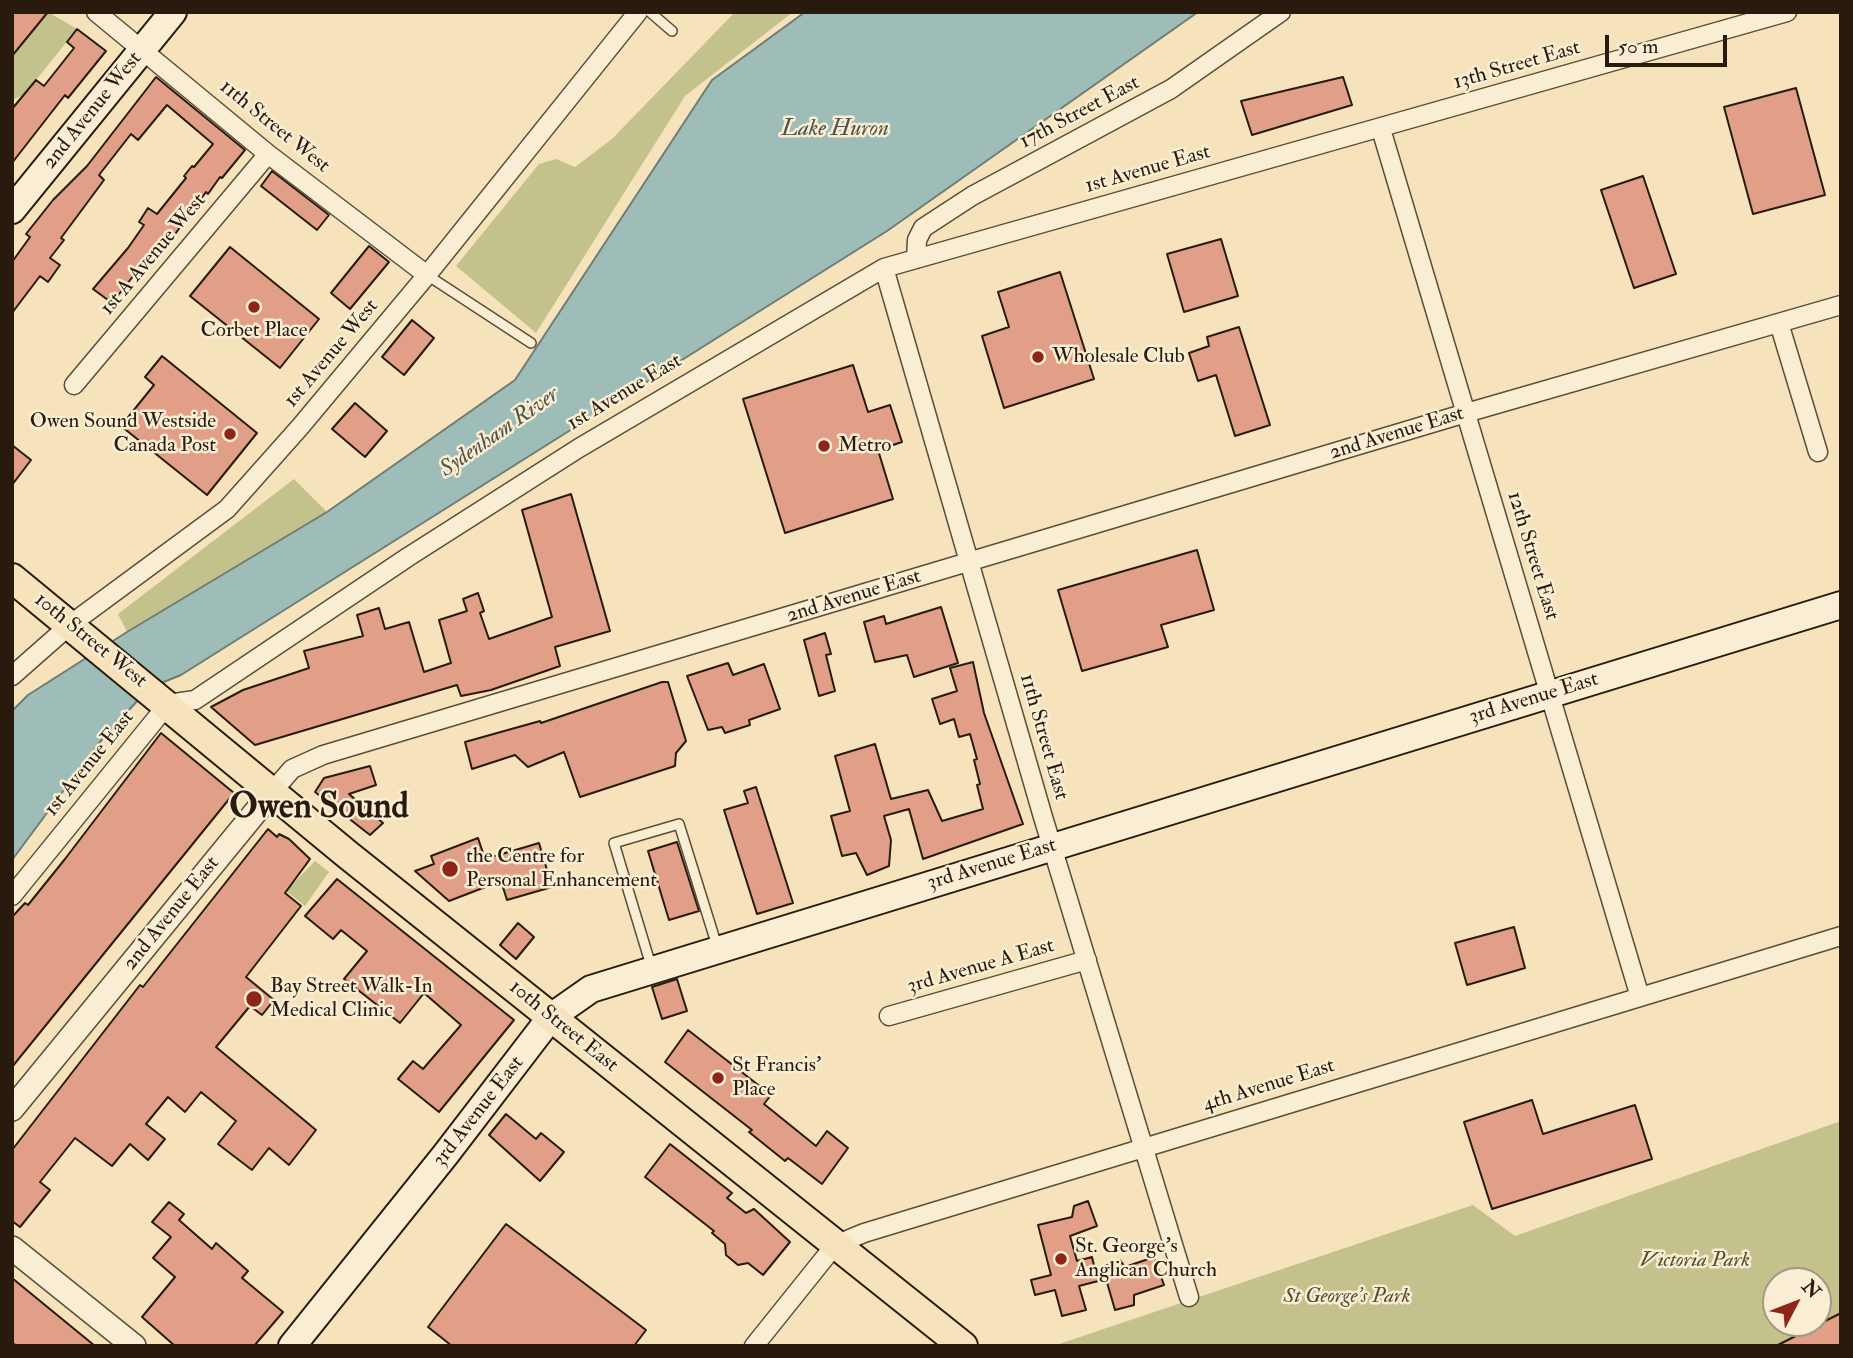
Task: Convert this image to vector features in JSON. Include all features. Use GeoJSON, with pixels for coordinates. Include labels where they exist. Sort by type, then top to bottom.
{"type":"FeatureCollection","features":[{"type":"Feature","properties":{"kind":"main road","name":"2nd Avenue West"},"geometry":{"type":"LineString","coordinates":[[12,210],[173,12]]}},
{"type":"Feature","properties":{"kind":"main road","name":"10th Street West"},"geometry":{"type":"LineString","coordinates":[[12,578],[158,696]]}},
{"type":"Feature","properties":{"kind":"main road","name":"3rd Avenue East"},"geometry":{"type":"LineString","coordinates":[[292,1346],[446,1154],[551,1017],[591,989],[1841,605]]}},
{"type":"Feature","properties":{"kind":"main road","name":"10th Street East"},"geometry":{"type":"LineString","coordinates":[[158,696],[272,792],[963,1346]]}},
{"type":"Feature","properties":{"kind":"street","name":"11th Street West"},"geometry":{"type":"LineString","coordinates":[[96,12],[268,153],[427,275]]}},
{"type":"Feature","properties":{"kind":"street","name":"1st Avenue West"},"geometry":{"type":"LineString","coordinates":[[12,676],[71,624],[227,509],[300,427],[427,275],[638,12]]}},
{"type":"Feature","properties":{"kind":"street","name":"17th Street East"},"geometry":{"type":"LineString","coordinates":[[916,259],[917,240],[923,228],[972,196],[1171,89],[1281,12]]}},
{"type":"Feature","properties":{"kind":"street","name":"13th Street East"},"geometry":{"type":"LineString","coordinates":[[1381,129],[1787,12]]}},
{"type":"Feature","properties":{"kind":"street","name":"1st Avenue East"},"geometry":{"type":"LineString","coordinates":[[12,896],[158,696],[195,700],[557,462],[731,355],[884,268],[1381,129]]}},
{"type":"Feature","properties":{"kind":"street","name":"12th Street East"},"geometry":{"type":"LineString","coordinates":[[1381,129],[1640,997]]}},
{"type":"Feature","properties":{"kind":"street","name":"1st A Avenue West"},"geometry":{"type":"LineString","coordinates":[[74,385],[268,153]]}},
{"type":"Feature","properties":{"kind":"street","name":"11th Street East"},"geometry":{"type":"LineString","coordinates":[[884,268],[1052,846],[1189,1297]]}},
{"type":"Feature","properties":{"kind":"street","name":"2nd Avenue East"},"geometry":{"type":"LineString","coordinates":[[12,1109],[292,769],[323,755],[1466,413],[1841,305]]}},
{"type":"Feature","properties":{"kind":"street"},"geometry":{"type":"LineString","coordinates":[[1779,323],[1818,452]]}},
{"type":"Feature","properties":{"kind":"street","name":"4th Avenue East"},"geometry":{"type":"LineString","coordinates":[[754,1346],[835,1245],[864,1233],[1841,936]]}},
{"type":"Feature","properties":{"kind":"street","name":"3rd Avenue A East"},"geometry":{"type":"LineString","coordinates":[[889,1016],[1087,960]]}},
{"type":"Feature","properties":{"kind":"street"},"geometry":{"type":"LineString","coordinates":[[12,1248],[134,1346]]}},
{"type":"Feature","properties":{"kind":"lane"},"geometry":{"type":"LineString","coordinates":[[650,12],[671,31]]}},
{"type":"Feature","properties":{"kind":"lane"},"geometry":{"type":"LineString","coordinates":[[427,275],[531,343]]}},
{"type":"Feature","properties":{"kind":"lane"},"geometry":{"type":"LineString","coordinates":[[652,970],[614,843],[679,824],[718,950]]}},
{"type":"Feature","properties":{"kind":"green space"},"geometry":{"type":"Polygon","coordinates":[[[48,12],[77,29],[24,95],[12,100],[12,56],[48,12]]]}},
{"type":"Feature","properties":{"kind":"green space"},"geometry":{"type":"Polygon","coordinates":[[[735,12],[793,12],[685,96],[536,333],[456,266],[539,164],[556,159],[575,167],[612,139],[735,12]]]}},
{"type":"Feature","properties":{"kind":"green space"},"geometry":{"type":"Polygon","coordinates":[[[294,479],[327,512],[127,632],[118,614],[294,479]]]}},
{"type":"Feature","properties":{"kind":"green space"},"geometry":{"type":"Polygon","coordinates":[[[315,861],[329,872],[305,906],[286,891],[315,861]]]}},
{"type":"Feature","properties":{"kind":"green space","name":"Victoria Park"},"geometry":{"type":"Polygon","coordinates":[[[1841,1121],[1841,1346],[1053,1346],[1473,1205],[1515,1236],[1841,1121]]]}},
{"type":"Feature","properties":{"kind":"water","name":"Lake Huron"},"geometry":{"type":"Polygon","coordinates":[[[805,12],[1198,12],[887,231],[181,675],[149,688],[99,743],[12,860],[12,711],[28,695],[127,632],[327,512],[515,380],[712,80],[805,12]]]}},
{"type":"Feature","properties":{"kind":"building"},"geometry":{"type":"Polygon","coordinates":[[[12,12],[48,12],[12,56],[12,12]]]}},
{"type":"Feature","properties":{"kind":"building"},"geometry":{"type":"Polygon","coordinates":[[[77,29],[106,51],[68,98],[65,95],[12,163],[12,109],[36,80],[44,86],[74,48],[67,42],[77,29]]]}},
{"type":"Feature","properties":{"kind":"building"},"geometry":{"type":"Polygon","coordinates":[[[156,77],[245,150],[208,194],[206,192],[156,260],[149,256],[112,303],[93,289],[144,225],[139,222],[148,208],[157,214],[186,178],[184,176],[192,166],[194,167],[213,144],[167,105],[138,140],[131,134],[99,175],[104,180],[61,238],[64,240],[50,258],[60,265],[48,282],[40,276],[12,313],[12,262],[30,237],[26,234],[53,200],[87,166],[156,77]]]}},
{"type":"Feature","properties":{"kind":"building"},"geometry":{"type":"Polygon","coordinates":[[[1343,77],[1352,105],[1252,135],[1241,101],[1343,77]]]}},
{"type":"Feature","properties":{"kind":"building"},"geometry":{"type":"Polygon","coordinates":[[[1796,88],[1825,195],[1753,214],[1724,107],[1796,88]]]}},
{"type":"Feature","properties":{"kind":"building"},"geometry":{"type":"Polygon","coordinates":[[[272,171],[329,215],[317,230],[261,186],[272,171]]]}},
{"type":"Feature","properties":{"kind":"building"},"geometry":{"type":"Polygon","coordinates":[[[1643,176],[1676,274],[1634,288],[1601,190],[1643,176]]]}},
{"type":"Feature","properties":{"kind":"building"},"geometry":{"type":"Polygon","coordinates":[[[1221,239],[1238,296],[1184,312],[1167,254],[1221,239]]]}},
{"type":"Feature","properties":{"kind":"building"},"geometry":{"type":"Polygon","coordinates":[[[369,246],[389,262],[350,309],[331,293],[369,246]]]}},
{"type":"Feature","properties":{"kind":"building","name":"Corbet Place"},"geometry":{"type":"Polygon","coordinates":[[[230,247],[319,319],[280,368],[190,296],[230,247]]]}},
{"type":"Feature","properties":{"kind":"building","name":"Wholesale Club"},"geometry":{"type":"Polygon","coordinates":[[[1060,272],[1094,379],[1004,408],[982,336],[1009,327],[998,292],[1060,272]]]}},
{"type":"Feature","properties":{"kind":"building"},"geometry":{"type":"Polygon","coordinates":[[[412,320],[434,338],[404,375],[382,357],[412,320]]]}},
{"type":"Feature","properties":{"kind":"building"},"geometry":{"type":"Polygon","coordinates":[[[1239,327],[1270,425],[1235,436],[1216,375],[1198,381],[1189,353],[1209,346],[1207,337],[1239,327]]]}},
{"type":"Feature","properties":{"kind":"building"},"geometry":{"type":"Polygon","coordinates":[[[162,356],[257,433],[207,495],[121,426],[154,385],[145,377],[162,356]]]}},
{"type":"Feature","properties":{"kind":"building","name":"Metro"},"geometry":{"type":"Polygon","coordinates":[[[853,365],[868,412],[890,405],[902,442],[878,450],[893,499],[785,533],[743,399],[853,365]]]}},
{"type":"Feature","properties":{"kind":"building"},"geometry":{"type":"Polygon","coordinates":[[[355,403],[387,431],[365,457],[332,429],[355,403]]]}},
{"type":"Feature","properties":{"kind":"building"},"geometry":{"type":"Polygon","coordinates":[[[12,445],[31,460],[12,485],[12,445]]]}},
{"type":"Feature","properties":{"kind":"building"},"geometry":{"type":"Polygon","coordinates":[[[571,494],[610,631],[555,647],[560,666],[491,690],[461,696],[457,685],[255,745],[211,707],[243,690],[309,668],[304,651],[363,636],[357,615],[379,608],[385,629],[409,622],[424,672],[451,663],[439,620],[467,611],[463,599],[478,593],[484,611],[480,613],[489,639],[552,617],[522,510],[571,494]]]}},
{"type":"Feature","properties":{"kind":"building"},"geometry":{"type":"Polygon","coordinates":[[[1197,550],[1214,610],[1161,625],[1168,647],[1082,671],[1058,590],[1197,550]]]}},
{"type":"Feature","properties":{"kind":"building"},"geometry":{"type":"Polygon","coordinates":[[[941,607],[958,663],[914,677],[907,655],[875,662],[864,622],[884,616],[886,624],[941,607]]]}},
{"type":"Feature","properties":{"kind":"building"},"geometry":{"type":"Polygon","coordinates":[[[825,633],[831,654],[826,655],[835,691],[819,696],[804,640],[825,633]]]}},
{"type":"Feature","properties":{"kind":"building"},"geometry":{"type":"Polygon","coordinates":[[[973,662],[984,713],[1023,824],[923,859],[909,809],[884,816],[891,840],[889,866],[867,875],[856,853],[842,856],[831,816],[850,811],[835,756],[875,744],[891,799],[928,790],[942,821],[983,809],[974,760],[977,759],[970,734],[959,737],[954,719],[940,724],[932,699],[957,691],[950,668],[973,662]]]}},
{"type":"Feature","properties":{"kind":"building"},"geometry":{"type":"Polygon","coordinates":[[[728,663],[733,675],[764,664],[780,709],[749,720],[750,725],[725,733],[722,727],[708,730],[687,676],[728,663]]]}},
{"type":"Feature","properties":{"kind":"building"},"geometry":{"type":"Polygon","coordinates":[[[668,682],[686,741],[676,753],[675,766],[580,797],[564,752],[528,767],[515,755],[472,769],[465,742],[540,721],[541,723],[668,682]]]}},
{"type":"Feature","properties":{"kind":"building"},"geometry":{"type":"Polygon","coordinates":[[[161,733],[234,793],[12,1067],[12,917],[25,903],[28,905],[161,733]]]}},
{"type":"Feature","properties":{"kind":"building"},"geometry":{"type":"Polygon","coordinates":[[[370,766],[376,785],[349,794],[383,823],[370,835],[315,792],[324,778],[370,766]]]}},
{"type":"Feature","properties":{"kind":"building"},"geometry":{"type":"Polygon","coordinates":[[[756,787],[793,903],[757,914],[724,810],[748,803],[744,791],[756,787]]]}},
{"type":"Feature","properties":{"kind":"building"},"geometry":{"type":"Polygon","coordinates":[[[268,829],[277,837],[279,834],[289,839],[310,859],[285,893],[301,906],[246,977],[274,1000],[262,1015],[250,1006],[216,1047],[316,1130],[289,1165],[269,1148],[252,1170],[218,1144],[236,1121],[201,1092],[185,1112],[168,1097],[146,1124],[165,1139],[148,1160],[130,1144],[112,1166],[75,1138],[40,1182],[50,1190],[20,1227],[12,1221],[12,1150],[140,985],[143,987],[268,829]]]}},
{"type":"Feature","properties":{"kind":"building"},"geometry":{"type":"Polygon","coordinates":[[[478,838],[485,859],[539,843],[552,887],[507,900],[501,881],[449,901],[415,871],[434,864],[431,856],[478,838]]]}},
{"type":"Feature","properties":{"kind":"building"},"geometry":{"type":"Polygon","coordinates":[[[677,842],[699,911],[669,920],[648,851],[677,842]]]}},
{"type":"Feature","properties":{"kind":"building"},"geometry":{"type":"Polygon","coordinates":[[[337,879],[514,1020],[439,1112],[398,1079],[413,1061],[423,1069],[461,1025],[424,993],[400,1023],[344,979],[367,951],[341,930],[333,939],[305,916],[337,879]]]}},
{"type":"Feature","properties":{"kind":"building"},"geometry":{"type":"Polygon","coordinates":[[[518,923],[534,937],[516,959],[500,945],[518,923]]]}},
{"type":"Feature","properties":{"kind":"building"},"geometry":{"type":"Polygon","coordinates":[[[1514,927],[1525,968],[1467,985],[1455,943],[1514,927]]]}},
{"type":"Feature","properties":{"kind":"building"},"geometry":{"type":"Polygon","coordinates":[[[677,979],[687,1011],[662,1019],[652,987],[677,979]]]}},
{"type":"Feature","properties":{"kind":"building"},"geometry":{"type":"Polygon","coordinates":[[[688,1030],[771,1095],[764,1104],[816,1146],[827,1131],[848,1148],[822,1184],[788,1158],[785,1161],[749,1132],[752,1130],[665,1062],[688,1030]]]}},
{"type":"Feature","properties":{"kind":"building"},"geometry":{"type":"Polygon","coordinates":[[[1532,1100],[1543,1134],[1635,1105],[1652,1159],[1492,1209],[1464,1122],[1532,1100]]]}},
{"type":"Feature","properties":{"kind":"building"},"geometry":{"type":"Polygon","coordinates":[[[506,1114],[536,1139],[541,1133],[564,1152],[540,1181],[489,1135],[506,1114]]]}},
{"type":"Feature","properties":{"kind":"building"},"geometry":{"type":"Polygon","coordinates":[[[670,1144],[732,1193],[727,1198],[746,1213],[754,1209],[790,1242],[763,1275],[748,1263],[738,1265],[726,1255],[725,1244],[712,1233],[714,1231],[645,1177],[670,1144]]]}},
{"type":"Feature","properties":{"kind":"building","name":"St. George's Anglican Church"},"geometry":{"type":"Polygon","coordinates":[[[1088,1201],[1097,1226],[1070,1236],[1077,1261],[1092,1257],[1095,1270],[1120,1260],[1125,1267],[1154,1257],[1164,1285],[1134,1295],[1134,1305],[1115,1310],[1106,1279],[1079,1286],[1086,1310],[1062,1316],[1055,1290],[1035,1295],[1031,1280],[1051,1275],[1038,1225],[1072,1217],[1074,1206],[1088,1201]]]}},
{"type":"Feature","properties":{"kind":"building"},"geometry":{"type":"Polygon","coordinates":[[[169,1202],[184,1214],[179,1220],[212,1249],[216,1243],[248,1271],[242,1278],[283,1312],[254,1346],[175,1346],[142,1317],[175,1277],[153,1258],[171,1237],[152,1222],[169,1202]]]}},
{"type":"Feature","properties":{"kind":"building"},"geometry":{"type":"Polygon","coordinates":[[[506,1224],[646,1330],[634,1346],[452,1346],[428,1327],[506,1224]]]}},
{"type":"Feature","properties":{"kind":"building"},"geometry":{"type":"Polygon","coordinates":[[[12,1278],[95,1346],[16,1346],[12,1342],[12,1278]]]}},
{"type":"Feature","properties":{"kind":"building"},"geometry":{"type":"Polygon","coordinates":[[[1841,1313],[1841,1346],[1776,1346],[1794,1337],[1832,1337],[1832,1318],[1841,1313]]]}},
{"type":"Feature","properties":{"kind":"place","name":"Corbet Place"},"geometry":{"type":"Point","coordinates":[254,307]}},
{"type":"Feature","properties":{"kind":"place","name":"Wholesale Club"},"geometry":{"type":"Point","coordinates":[1038,357]}},
{"type":"Feature","properties":{"kind":"place","name":"Owen Sound Westside Canada Post"},"geometry":{"type":"Point","coordinates":[230,434]}},
{"type":"Feature","properties":{"kind":"place","name":"Metro"},"geometry":{"type":"Point","coordinates":[824,446]}},
{"type":"Feature","properties":{"kind":"place","name":"the Centre for Personal Enhancement"},"geometry":{"type":"Point","coordinates":[450,869]}},
{"type":"Feature","properties":{"kind":"place","name":"Bay Street Walk-In Medical Clinic"},"geometry":{"type":"Point","coordinates":[254,999]}},
{"type":"Feature","properties":{"kind":"place","name":"St Francis' Place"},"geometry":{"type":"Point","coordinates":[718,1078]}},
{"type":"Feature","properties":{"kind":"place","name":"St. George's Anglican Church"},"geometry":{"type":"Point","coordinates":[1061,1259]}},
{"type":"Feature","properties":{"kind":"district","name":"Owen Sound"},"geometry":{"type":"Point","coordinates":[319,809]}},
{"type":"Feature","properties":{"kind":"water label","name":"Sydenham River"},"geometry":{"type":"Point","coordinates":[500,433]}},
{"type":"Feature","properties":{"kind":"park label","name":"St George's Park"},"geometry":{"type":"Point","coordinates":[1347,1297]}}]}
